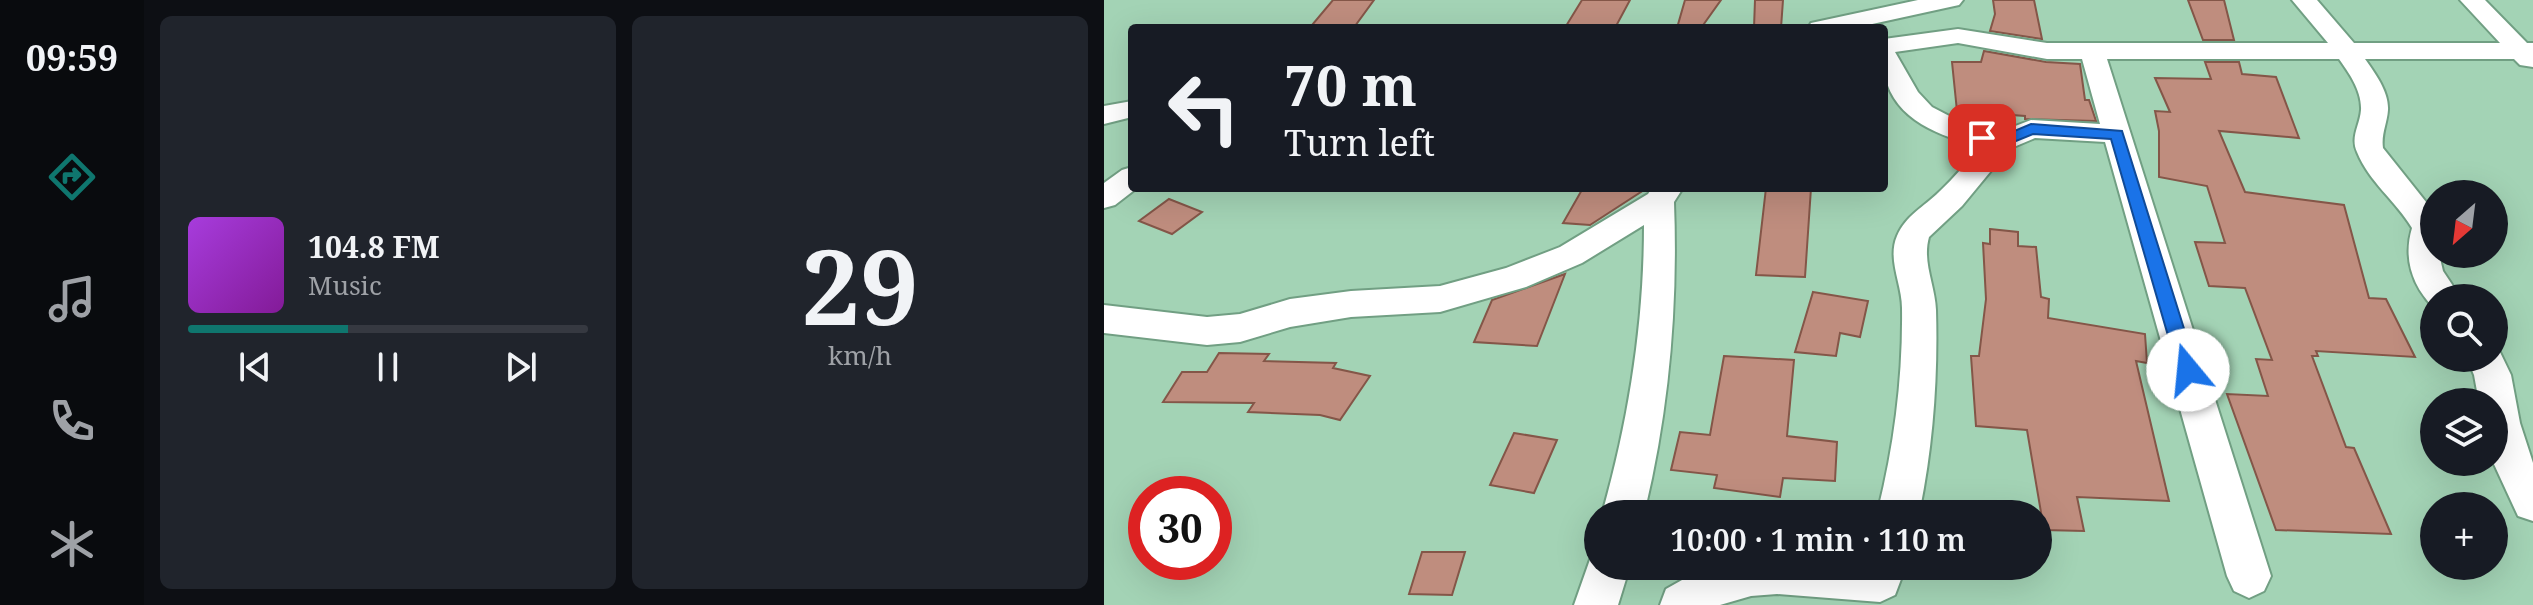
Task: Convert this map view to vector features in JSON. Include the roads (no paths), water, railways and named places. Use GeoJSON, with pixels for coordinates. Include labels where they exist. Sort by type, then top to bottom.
{"type":"FeatureCollection","features":[{"type":"Feature","properties":{"kind":"street"},"geometry":{"type":"LineString","coordinates":[[1839,24],[1952,0]]}},
{"type":"Feature","properties":{"kind":"street"},"geometry":{"type":"LineString","coordinates":[[1891,48],[1932,26],[1952,0]]}},
{"type":"Feature","properties":{"kind":"street"},"geometry":{"type":"LineString","coordinates":[[2304,0],[2349,53],[2369,89],[2375,107],[2366,138],[2372,155],[2418,209],[2428,228],[2420,252],[2426,273],[2434,284]]}},
{"type":"Feature","properties":{"kind":"street"},"geometry":{"type":"LineString","coordinates":[[2472,0],[2528,55]]}},
{"type":"Feature","properties":{"kind":"street"},"geometry":{"type":"LineString","coordinates":[[1891,48],[1966,36],[2023,48],[2092,51],[2528,55]]}},
{"type":"Feature","properties":{"kind":"street"},"geometry":{"type":"LineString","coordinates":[[1891,48],[1905,95],[1925,115],[1965,133],[1999,143]]}},
{"type":"Feature","properties":{"kind":"street"},"geometry":{"type":"LineString","coordinates":[[2092,51],[2249,576]]}},
{"type":"Feature","properties":{"kind":"street"},"geometry":{"type":"LineString","coordinates":[[1104,115],[1128,110]]}},
{"type":"Feature","properties":{"kind":"street"},"geometry":{"type":"LineString","coordinates":[[1900,500],[1918,348],[1919,301],[1911,261],[1912,239],[1922,223],[1948,202],[1999,143],[2031,129],[2117,134]]}},
{"type":"Feature","properties":{"kind":"street"},"geometry":{"type":"LineString","coordinates":[[1104,198],[1128,180]]}},
{"type":"Feature","properties":{"kind":"street"},"geometry":{"type":"LineString","coordinates":[[1104,319],[1207,331],[1240,328],[1290,313],[1351,304],[1440,299],[1514,278],[1571,255],[1664,195]]}},
{"type":"Feature","properties":{"kind":"street"},"geometry":{"type":"LineString","coordinates":[[1627,500],[1649,401],[1662,274],[1664,195]]}},
{"type":"Feature","properties":{"kind":"street"},"geometry":{"type":"LineString","coordinates":[[2493,372],[2503,432],[2525,490],[2533,502]]}},
{"type":"Feature","properties":{"kind":"street"},"geometry":{"type":"LineString","coordinates":[[1596,605],[1604,580]]}},
{"type":"Feature","properties":{"kind":"street"},"geometry":{"type":"LineString","coordinates":[[1682,605],[1696,593],[1725,580]]}}]}
